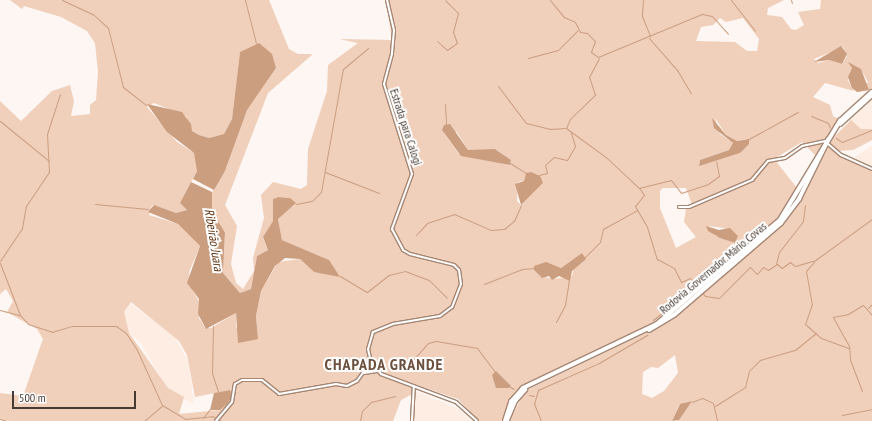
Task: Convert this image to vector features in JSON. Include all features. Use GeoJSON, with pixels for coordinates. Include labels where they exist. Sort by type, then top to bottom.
{"type":"FeatureCollection","features":[{"type":"Feature","properties":{"kind":"highway","name":"Rodovia Governador Mário Covas"},"geometry":{"type":"LineString","coordinates":[[506,421],[515,400],[528,387],[658,326],[780,220],[826,142],[852,106],[872,92]]}},
{"type":"Feature","properties":{"kind":"highway","name":"Rodovia Governador Mário Covas"},"geometry":{"type":"LineString","coordinates":[[826,142],[848,115],[872,95]]}},
{"type":"Feature","properties":{"kind":"highway","name":"Rodovia Governador Mário Covas"},"geometry":{"type":"LineString","coordinates":[[506,421],[511,402],[525,387],[657,324],[696,294]]}},
{"type":"Feature","properties":{"kind":"street","name":"Estrada para Calogi"},"geometry":{"type":"LineString","coordinates":[[377,372],[371,362],[368,349],[373,332],[393,324],[440,316],[452,307],[461,284],[460,270],[454,265],[410,254],[403,250],[392,228],[412,174],[384,84],[394,30],[387,0]]}},
{"type":"Feature","properties":{"kind":"street"},"geometry":{"type":"LineString","coordinates":[[679,207],[689,207],[752,180],[768,161],[785,158],[802,146],[826,142],[841,155],[872,169]]}},
{"type":"Feature","properties":{"kind":"street"},"geometry":{"type":"LineString","coordinates":[[216,421],[232,402],[235,384],[242,380],[262,380],[279,394],[336,384],[346,386],[364,373],[371,362]]}},
{"type":"Feature","properties":{"kind":"street"},"geometry":{"type":"LineString","coordinates":[[364,373],[377,372],[456,402],[477,421]]}},
{"type":"Feature","properties":{"kind":"street"},"geometry":{"type":"LineString","coordinates":[[412,421],[414,386]]}},
{"type":"Feature","properties":{"kind":"shaded area"},"geometry":{"type":"Polygon","coordinates":[[[10,0],[269,0],[289,49],[298,54],[313,54],[268,93],[225,205],[237,226],[231,264],[236,283],[243,289],[254,271],[253,258],[264,218],[261,195],[273,182],[301,189],[307,185],[308,149],[327,91],[328,65],[358,43],[339,39],[392,40],[386,0],[784,0],[768,8],[767,15],[782,17],[791,29],[796,30],[804,25],[798,12],[820,9],[821,0],[872,0],[872,89],[857,92],[868,82],[863,73],[852,67],[848,80],[854,91],[825,83],[813,97],[830,105],[833,116],[839,119],[816,156],[802,142],[774,159],[801,193],[782,218],[646,328],[531,381],[521,389],[504,421],[479,421],[458,399],[414,384],[414,393],[401,400],[393,421],[10,421],[0,420],[0,393],[23,396],[43,339],[37,329],[7,312],[13,301],[6,289],[0,294],[0,101],[21,121],[52,91],[70,85],[74,101],[71,116],[90,114],[90,105],[96,100],[98,72],[95,43],[87,31],[61,17],[24,6],[22,9],[10,0]],[[720,18],[713,25],[701,27],[696,41],[735,42],[747,51],[757,51],[759,39],[743,18],[726,22],[720,18]],[[843,47],[814,59],[818,63],[829,60],[842,64],[847,56],[843,47]],[[240,52],[232,119],[224,134],[209,138],[199,135],[192,131],[186,116],[154,103],[147,107],[177,142],[194,153],[197,160],[197,171],[180,203],[187,210],[176,213],[152,205],[149,215],[178,224],[200,246],[189,272],[192,290],[199,301],[199,318],[205,328],[211,328],[236,313],[236,327],[258,338],[256,316],[261,291],[278,262],[300,259],[314,272],[330,273],[322,257],[282,240],[278,219],[287,208],[294,206],[290,198],[282,197],[273,199],[273,221],[263,238],[268,250],[257,256],[251,289],[240,293],[223,273],[225,236],[212,211],[211,194],[225,171],[247,109],[276,68],[240,52]],[[715,118],[720,134],[733,143],[729,150],[700,160],[699,165],[740,153],[747,139],[737,141],[726,135],[715,118]],[[457,132],[444,133],[459,154],[510,165],[511,160],[497,150],[468,150],[457,132]],[[526,174],[524,181],[518,182],[517,201],[521,205],[543,183],[526,174]],[[663,188],[660,191],[660,208],[676,248],[696,237],[684,222],[686,209],[692,205],[686,188],[663,188]],[[708,226],[714,235],[735,243],[724,228],[708,226]],[[582,253],[561,268],[547,263],[534,270],[540,276],[554,279],[572,276],[574,268],[585,259],[582,253]],[[131,302],[124,312],[129,333],[168,388],[184,397],[179,414],[220,410],[230,390],[195,397],[187,355],[179,341],[131,302]]]}},
{"type":"Feature","properties":{"kind":"shaded area"},"geometry":{"type":"Polygon","coordinates":[[[872,99],[872,134],[862,139],[849,121],[872,99]]]}},
{"type":"Feature","properties":{"kind":"shaded area"},"geometry":{"type":"Polygon","coordinates":[[[851,120],[861,129],[872,129],[872,140],[853,150],[837,151],[872,168],[872,421],[677,421],[691,401],[679,405],[672,421],[509,421],[525,391],[660,326],[761,243],[794,211],[834,137],[851,120]],[[675,355],[658,368],[651,367],[643,372],[642,394],[652,398],[664,391],[678,373],[675,355]]]}},
{"type":"Feature","properties":{"kind":"shaded area"},"geometry":{"type":"Polygon","coordinates":[[[872,146],[872,170],[855,157],[872,146]]]}},
{"type":"Feature","properties":{"kind":"shaded area"},"geometry":{"type":"Polygon","coordinates":[[[130,304],[172,333],[188,361],[194,404],[167,389],[141,343],[117,323],[130,304]]]}},
{"type":"Feature","properties":{"kind":"shaded area"},"geometry":{"type":"Polygon","coordinates":[[[415,391],[459,409],[472,421],[414,421],[415,391]]]}},
{"type":"Feature","properties":{"kind":"water"},"geometry":{"type":"Polygon","coordinates":[[[259,43],[272,54],[276,68],[247,110],[225,171],[214,190],[193,179],[197,171],[194,153],[167,132],[147,104],[182,112],[191,124],[192,131],[199,135],[209,138],[224,134],[232,119],[240,52],[259,43]]]}},
{"type":"Feature","properties":{"kind":"water"},"geometry":{"type":"Polygon","coordinates":[[[841,46],[847,54],[842,64],[829,60],[814,62],[841,46]]]}},
{"type":"Feature","properties":{"kind":"water"},"geometry":{"type":"Polygon","coordinates":[[[848,62],[861,69],[869,90],[857,92],[852,88],[848,77],[852,68],[848,62]]]}},
{"type":"Feature","properties":{"kind":"water"},"geometry":{"type":"Polygon","coordinates":[[[712,118],[726,135],[737,141],[749,139],[749,144],[740,153],[699,166],[700,160],[729,150],[733,143],[714,128],[712,118]]]}},
{"type":"Feature","properties":{"kind":"water"},"geometry":{"type":"Polygon","coordinates":[[[450,124],[468,150],[495,149],[511,160],[510,165],[461,156],[442,130],[444,125],[450,124]]]}},
{"type":"Feature","properties":{"kind":"water"},"geometry":{"type":"Polygon","coordinates":[[[531,172],[540,176],[543,183],[521,205],[515,184],[524,181],[526,173],[531,172]]]}},
{"type":"Feature","properties":{"kind":"water"},"geometry":{"type":"Polygon","coordinates":[[[191,182],[212,192],[212,211],[225,233],[223,273],[240,293],[251,289],[257,256],[268,250],[263,237],[273,221],[273,199],[279,197],[290,198],[296,203],[278,219],[282,240],[329,260],[340,277],[314,272],[300,259],[285,258],[275,266],[261,291],[256,316],[258,339],[238,343],[236,313],[206,329],[198,314],[199,299],[187,283],[200,246],[178,224],[148,212],[154,205],[176,213],[187,210],[180,203],[191,182]]]}},
{"type":"Feature","properties":{"kind":"water"},"geometry":{"type":"Polygon","coordinates":[[[706,226],[719,230],[730,228],[738,236],[735,243],[720,238],[708,231],[706,226]]]}},
{"type":"Feature","properties":{"kind":"water"},"geometry":{"type":"Polygon","coordinates":[[[582,253],[586,259],[572,271],[570,281],[559,276],[552,280],[549,276],[542,278],[534,270],[534,266],[546,262],[561,268],[582,253]]]}},
{"type":"Feature","properties":{"kind":"water"},"geometry":{"type":"Polygon","coordinates":[[[496,371],[511,386],[509,388],[496,388],[492,375],[496,371]]]}},
{"type":"Feature","properties":{"kind":"water"},"geometry":{"type":"Polygon","coordinates":[[[230,390],[232,397],[227,404],[220,410],[210,410],[214,393],[230,390]]]}},
{"type":"Feature","properties":{"kind":"water"},"geometry":{"type":"Polygon","coordinates":[[[692,401],[679,420],[672,421],[680,404],[692,401]]]}},
{"type":"Feature","properties":{"kind":"waterway"},"geometry":{"type":"LineString","coordinates":[[62,0],[94,15],[108,28],[123,87],[146,105]]}},
{"type":"Feature","properties":{"kind":"waterway","name":"Ribeirão Juara"},"geometry":{"type":"LineString","coordinates":[[245,0],[256,43]]}},
{"type":"Feature","properties":{"kind":"waterway"},"geometry":{"type":"LineString","coordinates":[[437,41],[447,50],[457,43],[453,32],[458,13],[445,0]]}},
{"type":"Feature","properties":{"kind":"waterway"},"geometry":{"type":"LineString","coordinates":[[550,0],[564,17],[575,22],[580,32],[587,33],[595,41],[591,52],[598,57]]}},
{"type":"Feature","properties":{"kind":"waterway"},"geometry":{"type":"LineString","coordinates":[[643,0],[642,16],[650,36]]}},
{"type":"Feature","properties":{"kind":"waterway"},"geometry":{"type":"LineString","coordinates":[[731,0],[755,31]]}},
{"type":"Feature","properties":{"kind":"waterway"},"geometry":{"type":"LineString","coordinates":[[598,57],[702,14],[712,16],[728,34]]}},
{"type":"Feature","properties":{"kind":"waterway"},"geometry":{"type":"LineString","coordinates":[[528,58],[558,50],[578,30]]}},
{"type":"Feature","properties":{"kind":"waterway"},"geometry":{"type":"LineString","coordinates":[[649,38],[677,70],[691,93]]}},
{"type":"Feature","properties":{"kind":"waterway"},"geometry":{"type":"LineString","coordinates":[[296,204],[312,201],[321,192],[343,69],[368,48]]}},
{"type":"Feature","properties":{"kind":"waterway"},"geometry":{"type":"LineString","coordinates":[[566,128],[570,119],[595,95],[589,77],[599,58]]}},
{"type":"Feature","properties":{"kind":"waterway"},"geometry":{"type":"LineString","coordinates":[[498,86],[526,123],[550,129],[565,128]]}},
{"type":"Feature","properties":{"kind":"waterway"},"geometry":{"type":"LineString","coordinates":[[0,261],[22,228],[26,206],[49,172],[47,134],[60,94]]}},
{"type":"Feature","properties":{"kind":"waterway"},"geometry":{"type":"LineString","coordinates":[[445,104],[446,124]]}},
{"type":"Feature","properties":{"kind":"waterway"},"geometry":{"type":"LineString","coordinates":[[747,140],[798,112]]}},
{"type":"Feature","properties":{"kind":"waterway"},"geometry":{"type":"LineString","coordinates":[[811,116],[828,123],[830,128]]}},
{"type":"Feature","properties":{"kind":"waterway"},"geometry":{"type":"LineString","coordinates":[[0,121],[49,161]]}},
{"type":"Feature","properties":{"kind":"waterway"},"geometry":{"type":"LineString","coordinates":[[566,128],[607,158],[640,189],[644,195],[635,206],[647,227],[657,259],[674,268],[681,282],[690,278],[705,296],[719,298],[750,267],[757,274],[763,267],[768,270],[777,264],[782,268],[790,262],[795,266],[813,261]]}},
{"type":"Feature","properties":{"kind":"waterway"},"geometry":{"type":"LineString","coordinates":[[836,138],[842,142],[872,130]]}},
{"type":"Feature","properties":{"kind":"waterway"},"geometry":{"type":"LineString","coordinates":[[539,175],[547,173],[545,165],[554,157],[567,160],[575,146],[571,133]]}},
{"type":"Feature","properties":{"kind":"waterway"},"geometry":{"type":"LineString","coordinates":[[639,188],[671,180],[681,193],[708,184],[719,176],[716,161]]}},
{"type":"Feature","properties":{"kind":"waterway"},"geometry":{"type":"LineString","coordinates":[[510,163],[526,173]]}},
{"type":"Feature","properties":{"kind":"waterway"},"geometry":{"type":"LineString","coordinates":[[325,172],[379,193]]}},
{"type":"Feature","properties":{"kind":"waterway"},"geometry":{"type":"LineString","coordinates":[[95,204],[148,209]]}},
{"type":"Feature","properties":{"kind":"waterway"},"geometry":{"type":"LineString","coordinates":[[416,235],[427,223],[454,214],[491,230],[504,229],[514,221],[521,205]]}},
{"type":"Feature","properties":{"kind":"waterway"},"geometry":{"type":"LineString","coordinates":[[776,264],[779,252],[803,221],[805,205]]}},
{"type":"Feature","properties":{"kind":"waterway"},"geometry":{"type":"LineString","coordinates":[[584,258],[600,242],[603,229],[637,210]]}},
{"type":"Feature","properties":{"kind":"waterway"},"geometry":{"type":"LineString","coordinates":[[814,261],[872,219]]}},
{"type":"Feature","properties":{"kind":"waterway"},"geometry":{"type":"LineString","coordinates":[[814,262],[806,271],[812,304],[805,324],[821,338],[848,348]]}},
{"type":"Feature","properties":{"kind":"waterway"},"geometry":{"type":"LineString","coordinates":[[0,263],[20,315],[28,324],[52,332],[72,326],[116,326],[126,333],[137,350],[162,405],[185,419],[212,416],[221,421]]}},
{"type":"Feature","properties":{"kind":"waterway"},"geometry":{"type":"LineString","coordinates":[[484,284],[522,269],[535,268]]}},
{"type":"Feature","properties":{"kind":"waterway"},"geometry":{"type":"LineString","coordinates":[[340,276],[367,292],[389,275],[405,271],[429,280],[447,298]]}},
{"type":"Feature","properties":{"kind":"waterway"},"geometry":{"type":"LineString","coordinates":[[556,322],[565,305],[569,280]]}},
{"type":"Feature","properties":{"kind":"waterway"},"geometry":{"type":"LineString","coordinates":[[653,320],[694,287]]}},
{"type":"Feature","properties":{"kind":"waterway"},"geometry":{"type":"LineString","coordinates":[[868,308],[872,304]]}},
{"type":"Feature","properties":{"kind":"waterway"},"geometry":{"type":"LineString","coordinates":[[862,391],[850,359],[849,346],[833,317],[848,314],[863,305],[872,315]]}},
{"type":"Feature","properties":{"kind":"waterway"},"geometry":{"type":"LineString","coordinates":[[0,310],[19,315]]}},
{"type":"Feature","properties":{"kind":"waterway","name":"Ribeirão Juara"},"geometry":{"type":"LineString","coordinates":[[213,326],[212,373],[218,391]]}},
{"type":"Feature","properties":{"kind":"waterway"},"geometry":{"type":"LineString","coordinates":[[715,406],[745,387],[749,371],[760,360],[795,350],[816,333]]}},
{"type":"Feature","properties":{"kind":"waterway"},"geometry":{"type":"LineString","coordinates":[[541,421],[534,404],[538,390],[599,363],[647,335]]}},
{"type":"Feature","properties":{"kind":"waterway"},"geometry":{"type":"LineString","coordinates":[[411,362],[428,343],[436,341],[477,348],[495,372]]}},
{"type":"Feature","properties":{"kind":"waterway"},"geometry":{"type":"LineString","coordinates":[[510,387],[514,389]]}},
{"type":"Feature","properties":{"kind":"waterway"},"geometry":{"type":"LineString","coordinates":[[529,395],[534,396]]}},
{"type":"Feature","properties":{"kind":"waterway"},"geometry":{"type":"LineString","coordinates":[[360,421],[362,411],[371,402],[395,396]]}},
{"type":"Feature","properties":{"kind":"waterway"},"geometry":{"type":"LineString","coordinates":[[692,402],[702,398],[713,403],[717,421]]}},
{"type":"Feature","properties":{"kind":"waterway"},"geometry":{"type":"LineString","coordinates":[[144,421],[162,406]]}},
{"type":"Feature","properties":{"kind":"waterway","name":"Ribeirão Juara"},"geometry":{"type":"LineString","coordinates":[[203,418],[210,409]]}},
{"type":"Feature","properties":{"kind":"waterway"},"geometry":{"type":"LineString","coordinates":[[842,415],[872,409]]}},
{"type":"Feature","properties":{"kind":"waterway"},"geometry":{"type":"LineString","coordinates":[[0,419],[7,421]]}},
{"type":"Feature","properties":{"kind":"district","name":"CHAPADA GRANDE"},"geometry":{"type":"Point","coordinates":[384,364]}}]}
